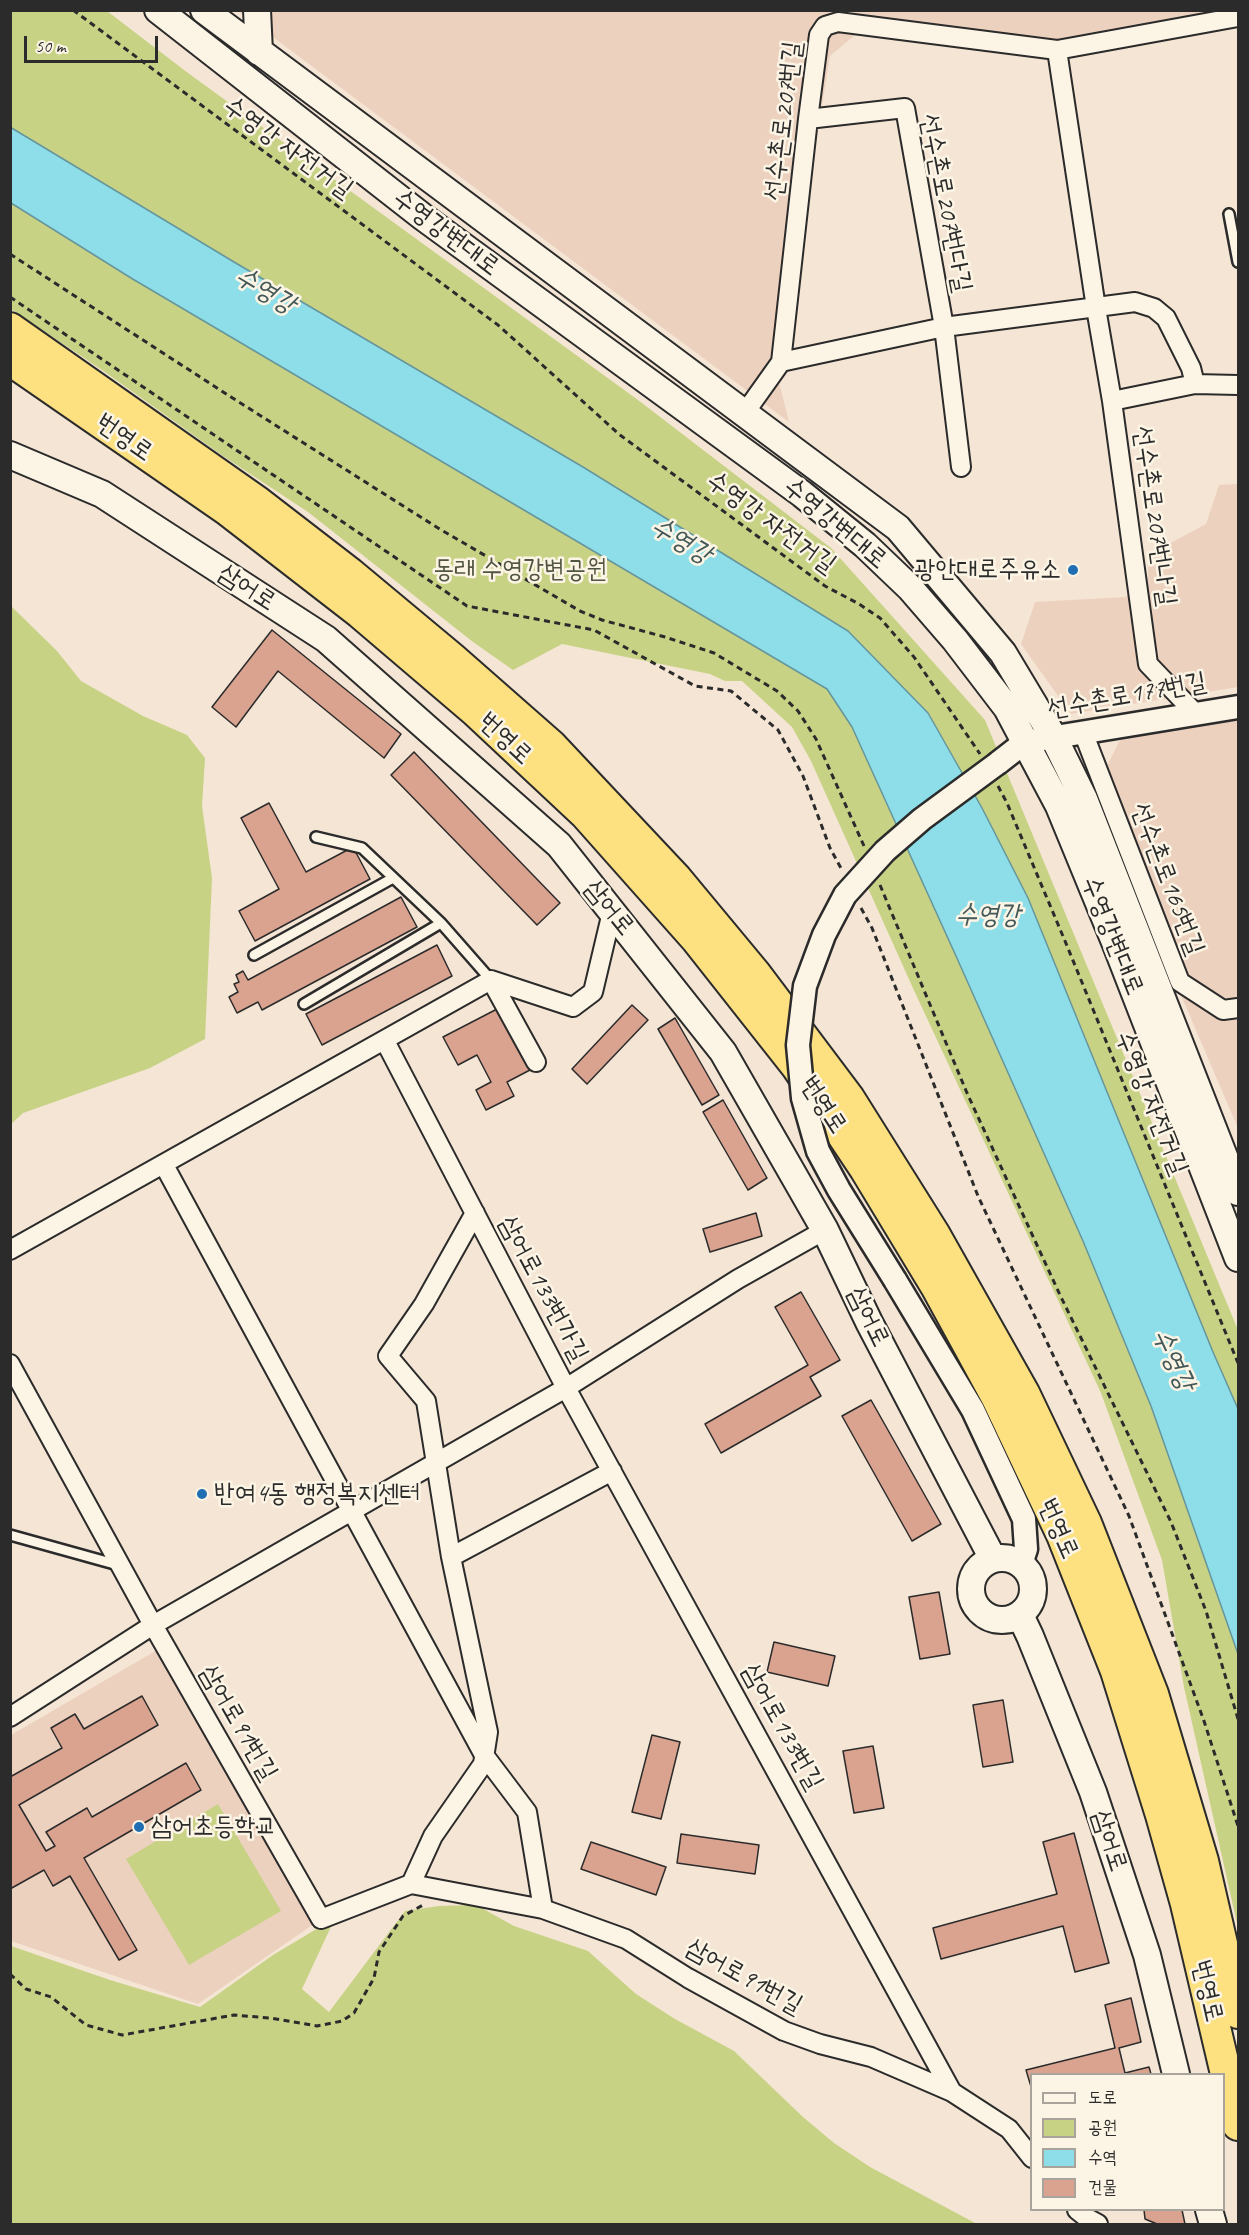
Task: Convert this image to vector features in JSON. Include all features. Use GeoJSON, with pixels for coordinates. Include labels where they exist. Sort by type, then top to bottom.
{"type":"FeatureCollection","features":[{"type":"Feature","properties":{"kind":"highway","name":"번영로"},"geometry":{"type":"LineString","coordinates":[[10,328],[258,502],[341,566],[452,658],[551,745],[677,879],[755,973],[849,1098],[941,1244],[1023,1393],[1086,1523],[1153,1694],[1203,1861],[1239,2013]]}},
{"type":"Feature","properties":{"kind":"highway","name":"번영로"},"geometry":{"type":"LineString","coordinates":[[10,360],[227,510],[360,613],[475,711],[585,814],[696,939],[797,1067],[865,1169],[937,1288],[997,1398],[1062,1535],[1116,1671],[1161,1815],[1186,1904],[1239,2125]]}},
{"type":"Feature","properties":{"kind":"main road","name":"수영강변대로"},"geometry":{"type":"LineString","coordinates":[[204,10],[898,528],[1004,652],[1054,738],[1084,799],[1239,1192]]}},
{"type":"Feature","properties":{"kind":"main road"},"geometry":{"type":"LineString","coordinates":[[257,10],[260,52]]}},
{"type":"Feature","properties":{"kind":"main road","name":"수영강변대로"},"geometry":{"type":"LineString","coordinates":[[170,14],[414,210],[792,487],[865,545],[910,588],[955,640],[1007,708],[1059,806],[1239,1258]]}},
{"type":"Feature","properties":{"kind":"main road","name":"삼어로"},"geometry":{"type":"LineString","coordinates":[[10,455],[102,494],[326,639],[559,845],[723,1052],[825,1230],[869,1322],[993,1559]]}},
{"type":"Feature","properties":{"kind":"main road"},"geometry":{"type":"LineString","coordinates":[[1002,1558],[1021,1564],[1032,1580],[1033,1589],[1027,1608],[1020,1615],[999,1620],[980,1611],[971,1592],[972,1581],[977,1571],[993,1559],[1002,1558]]}},
{"type":"Feature","properties":{"kind":"main road","name":"삼어로"},"geometry":{"type":"LineString","coordinates":[[1020,1615],[1093,1792],[1147,1955],[1176,2073]]}},
{"type":"Feature","properties":{"kind":"street","name":"선수촌로207번길"},"geometry":{"type":"LineString","coordinates":[[744,414],[781,362],[819,35],[825,26],[838,22],[1057,50],[1239,17]]}},
{"type":"Feature","properties":{"kind":"street","name":"선수촌로207번나길"},"geometry":{"type":"LineString","coordinates":[[1057,50],[1112,401],[1148,664],[1196,714]]}},
{"type":"Feature","properties":{"kind":"street","name":"선수촌로207번다길"},"geometry":{"type":"LineString","coordinates":[[808,119],[905,108],[944,327],[961,467]]}},
{"type":"Feature","properties":{"kind":"street"},"geometry":{"type":"LineString","coordinates":[[944,327],[1135,302],[1154,308],[1166,318],[1191,368],[1195,384]]}},
{"type":"Feature","properties":{"kind":"street","name":"선수촌로207번다길"},"geometry":{"type":"LineString","coordinates":[[781,362],[944,327]]}},
{"type":"Feature","properties":{"kind":"street"},"geometry":{"type":"LineString","coordinates":[[1112,401],[1195,384],[1239,385]]}},
{"type":"Feature","properties":{"kind":"street","name":"선수촌로177번길"},"geometry":{"type":"LineString","coordinates":[[1025,742],[1239,707]]}},
{"type":"Feature","properties":{"kind":"street","name":"선수촌로165번길"},"geometry":{"type":"LineString","coordinates":[[1083,732],[1180,982],[1223,1010],[1239,1008]]}},
{"type":"Feature","properties":{"kind":"street"},"geometry":{"type":"LineString","coordinates":[[1021,1564],[1026,1549],[1023,1519],[973,1410],[895,1280],[838,1191],[818,1151],[803,1098],[798,1045],[805,986],[824,935],[845,895],[885,851],[922,819],[993,769],[1025,742]]}},
{"type":"Feature","properties":{"kind":"street"},"geometry":{"type":"LineString","coordinates":[[10,1250],[491,980],[573,1007],[594,992],[612,912]]}},
{"type":"Feature","properties":{"kind":"street"},"geometry":{"type":"LineString","coordinates":[[491,980],[536,1062]]}},
{"type":"Feature","properties":{"kind":"street","name":"삼어로133번가길"},"geometry":{"type":"LineString","coordinates":[[385,1041],[566,1388]]}},
{"type":"Feature","properties":{"kind":"street"},"geometry":{"type":"LineString","coordinates":[[164,1165],[484,1755],[527,1812],[543,1909]]}},
{"type":"Feature","properties":{"kind":"street","name":"삼어로133번가길"},"geometry":{"type":"LineString","coordinates":[[436,1462],[426,1401],[388,1356],[424,1304],[475,1214]]}},
{"type":"Feature","properties":{"kind":"street"},"geometry":{"type":"LineString","coordinates":[[10,1717],[153,1625],[566,1388],[738,1279],[825,1230]]}},
{"type":"Feature","properties":{"kind":"street"},"geometry":{"type":"LineString","coordinates":[[10,1364],[153,1625]]}},
{"type":"Feature","properties":{"kind":"street","name":"삼어로133번길"},"geometry":{"type":"LineString","coordinates":[[566,1388],[952,2092]]}},
{"type":"Feature","properties":{"kind":"street"},"geometry":{"type":"LineString","coordinates":[[411,1884],[433,1836],[483,1764],[488,1732],[450,1557],[436,1462]]}},
{"type":"Feature","properties":{"kind":"street"},"geometry":{"type":"LineString","coordinates":[[450,1557],[612,1471]]}},
{"type":"Feature","properties":{"kind":"street","name":"삼어로91번길"},"geometry":{"type":"LineString","coordinates":[[153,1625],[321,1918],[411,1884],[543,1909],[626,1939],[688,1978],[784,2031],[820,2044],[871,2057],[952,2092],[1009,2129],[1030,2155]]}},
{"type":"Feature","properties":{"kind":"street"},"geometry":{"type":"LineString","coordinates":[[1078,2211],[1098,2224]]}},
{"type":"Feature","properties":{"kind":"lane"},"geometry":{"type":"LineString","coordinates":[[1229,214],[1239,262]]}},
{"type":"Feature","properties":{"kind":"lane"},"geometry":{"type":"LineString","coordinates":[[316,837],[362,848],[441,923],[491,980]]}},
{"type":"Feature","properties":{"kind":"lane"},"geometry":{"type":"LineString","coordinates":[[254,955],[393,878]]}},
{"type":"Feature","properties":{"kind":"lane"},"geometry":{"type":"LineString","coordinates":[[304,1004],[441,923]]}},
{"type":"Feature","properties":{"kind":"lane"},"geometry":{"type":"LineString","coordinates":[[10,1535],[120,1566]]}},
{"type":"Feature","properties":{"kind":"path","name":"수영강 자전거길"},"geometry":{"type":"LineString","coordinates":[[73,10],[498,325],[620,435],[825,586],[880,618],[914,657],[993,769],[1239,1363]]}},
{"type":"Feature","properties":{"kind":"path"},"geometry":{"type":"LineString","coordinates":[[10,254],[231,397]]}},
{"type":"Feature","properties":{"kind":"path"},"geometry":{"type":"LineString","coordinates":[[10,1974],[26,1989],[51,1997],[86,2025],[122,2035],[234,2015],[317,2026],[325,2025],[342,2021],[354,2013],[374,1978],[379,1952],[402,1917],[425,1905],[437,1889]]}},
{"type":"Feature","properties":{"kind":"shaded area"},"geometry":{"type":"Polygon","coordinates":[[[1238,10],[1026,53],[868,24],[830,56],[778,378],[789,422],[238,11],[1238,10]]]}},
{"type":"Feature","properties":{"kind":"shaded area"},"geometry":{"type":"Polygon","coordinates":[[[1238,484],[1238,687],[1071,714],[1021,644],[1035,602],[1126,597],[1148,578],[1148,555],[1206,524],[1219,485],[1238,484]]]}},
{"type":"Feature","properties":{"kind":"shaded area"},"geometry":{"type":"Polygon","coordinates":[[[1238,718],[1238,1128],[1134,886],[1097,786],[1121,738],[1238,718]]]}},
{"type":"Feature","properties":{"kind":"shaded area","name":"삼어초등학교"},"geometry":{"type":"Polygon","coordinates":[[[164,1646],[321,1919],[198,2004],[11,1941],[11,1735],[164,1646]]]}},
{"type":"Feature","properties":{"kind":"green space","name":"동래 수영강변공원"},"geometry":{"type":"Polygon","coordinates":[[[10,11],[107,11],[188,73],[638,400],[831,548],[985,720],[1238,1330],[1238,1928],[1184,1687],[1162,1560],[1101,1393],[912,986],[811,761],[792,727],[742,681],[725,681],[710,674],[562,644],[513,670],[473,642],[308,512],[11,309],[10,11]]]}},
{"type":"Feature","properties":{"kind":"green space"},"geometry":{"type":"Polygon","coordinates":[[[11,606],[57,651],[81,681],[143,716],[187,735],[205,758],[202,806],[212,878],[205,1039],[150,1068],[23,1113],[11,1124],[11,606]]]}},
{"type":"Feature","properties":{"kind":"green space"},"geometry":{"type":"Polygon","coordinates":[[[218,1804],[281,1911],[189,1965],[126,1859],[218,1804]]]}},
{"type":"Feature","properties":{"kind":"green space"},"geometry":{"type":"Polygon","coordinates":[[[476,1905],[514,1926],[588,1951],[636,1994],[675,2019],[734,2051],[803,2117],[834,2143],[870,2167],[977,2224],[11,2224],[11,1946],[110,1980],[200,2007],[273,1955],[335,1918],[302,1989],[329,2012],[405,1911],[439,1906],[476,1905]]]}},
{"type":"Feature","properties":{"kind":"water","name":"수영강"},"geometry":{"type":"Polygon","coordinates":[[[10,127],[583,467],[848,631],[928,713],[982,808],[1028,898],[1238,1409],[1238,1654],[1151,1406],[1083,1241],[852,727],[827,689],[131,278],[11,203],[10,127]]]}},
{"type":"Feature","properties":{"kind":"building"},"geometry":{"type":"Polygon","coordinates":[[[272,630],[401,734],[384,758],[278,671],[236,727],[212,707],[272,630]]]}},
{"type":"Feature","properties":{"kind":"building"},"geometry":{"type":"Polygon","coordinates":[[[414,752],[560,903],[537,925],[391,775],[414,752]]]}},
{"type":"Feature","properties":{"kind":"building"},"geometry":{"type":"Polygon","coordinates":[[[269,803],[306,872],[353,847],[370,879],[255,941],[239,911],[279,889],[241,818],[269,803]]]}},
{"type":"Feature","properties":{"kind":"building"},"geometry":{"type":"Polygon","coordinates":[[[401,897],[417,927],[262,1010],[258,1002],[237,1013],[229,997],[238,992],[234,984],[239,982],[236,975],[243,971],[248,980],[401,897]]]}},
{"type":"Feature","properties":{"kind":"building"},"geometry":{"type":"Polygon","coordinates":[[[437,945],[452,976],[322,1045],[306,1014],[437,945]]]}},
{"type":"Feature","properties":{"kind":"building"},"geometry":{"type":"Polygon","coordinates":[[[632,1005],[648,1020],[587,1084],[572,1069],[632,1005]]]}},
{"type":"Feature","properties":{"kind":"building"},"geometry":{"type":"Polygon","coordinates":[[[499,1008],[530,1070],[507,1082],[514,1096],[486,1110],[476,1090],[491,1082],[477,1055],[458,1065],[443,1037],[499,1008]]]}},
{"type":"Feature","properties":{"kind":"building"},"geometry":{"type":"Polygon","coordinates":[[[675,1018],[719,1095],[702,1105],[658,1029],[675,1018]]]}},
{"type":"Feature","properties":{"kind":"building"},"geometry":{"type":"Polygon","coordinates":[[[723,1100],[767,1178],[748,1190],[703,1112],[723,1100]]]}},
{"type":"Feature","properties":{"kind":"building"},"geometry":{"type":"Polygon","coordinates":[[[756,1213],[762,1236],[710,1252],[703,1229],[756,1213]]]}},
{"type":"Feature","properties":{"kind":"building"},"geometry":{"type":"Polygon","coordinates":[[[801,1292],[840,1360],[810,1377],[821,1396],[721,1453],[705,1424],[808,1365],[775,1307],[801,1292]]]}},
{"type":"Feature","properties":{"kind":"building"},"geometry":{"type":"Polygon","coordinates":[[[871,1400],[941,1524],[912,1541],[842,1416],[871,1400]]]}},
{"type":"Feature","properties":{"kind":"building"},"geometry":{"type":"Polygon","coordinates":[[[939,1592],[950,1654],[920,1659],[909,1597],[939,1592]]]}},
{"type":"Feature","properties":{"kind":"building"},"geometry":{"type":"Polygon","coordinates":[[[774,1642],[835,1656],[828,1686],[767,1672],[774,1642]]]}},
{"type":"Feature","properties":{"kind":"building"},"geometry":{"type":"Polygon","coordinates":[[[142,1696],[158,1725],[19,1805],[46,1851],[55,1846],[46,1832],[87,1808],[92,1817],[186,1763],[201,1790],[84,1858],[137,1950],[119,1960],[70,1876],[53,1886],[44,1870],[10,1889],[10,1777],[62,1748],[51,1728],[75,1714],[84,1729],[142,1696]]]}},
{"type":"Feature","properties":{"kind":"building"},"geometry":{"type":"Polygon","coordinates":[[[1003,1700],[1013,1762],[983,1767],[973,1705],[1003,1700]]]}},
{"type":"Feature","properties":{"kind":"building"},"geometry":{"type":"Polygon","coordinates":[[[652,1735],[680,1742],[661,1819],[632,1812],[652,1735]]]}},
{"type":"Feature","properties":{"kind":"building"},"geometry":{"type":"Polygon","coordinates":[[[873,1746],[884,1808],[854,1813],[843,1751],[873,1746]]]}},
{"type":"Feature","properties":{"kind":"building"},"geometry":{"type":"Polygon","coordinates":[[[1074,1833],[1109,1963],[1075,1972],[1063,1926],[941,1959],[933,1928],[1057,1894],[1043,1842],[1074,1833]]]}},
{"type":"Feature","properties":{"kind":"building"},"geometry":{"type":"Polygon","coordinates":[[[681,1834],[759,1845],[755,1874],[677,1863],[681,1834]]]}},
{"type":"Feature","properties":{"kind":"building"},"geometry":{"type":"Polygon","coordinates":[[[591,1842],[666,1867],[656,1895],[581,1869],[591,1842]]]}},
{"type":"Feature","properties":{"kind":"building"},"geometry":{"type":"Polygon","coordinates":[[[1131,1998],[1141,2042],[1119,2048],[1125,2073],[1030,2073],[1030,2083],[1026,2070],[1115,2048],[1105,2005],[1131,1998]]]}},
{"type":"Feature","properties":{"kind":"building"},"geometry":{"type":"Polygon","coordinates":[[[1149,2067],[1151,2073],[1125,2073],[1149,2067]]]}},
{"type":"Feature","properties":{"kind":"building"},"geometry":{"type":"Polygon","coordinates":[[[1144,2211],[1182,2211],[1185,2224],[1157,2224],[1145,2219],[1144,2211]]]}},
{"type":"Feature","properties":{"kind":"place","name":"광안대로주유소"},"geometry":{"type":"Point","coordinates":[1073,570]}},
{"type":"Feature","properties":{"kind":"place","name":"반여4동 행정복지센터"},"geometry":{"type":"Point","coordinates":[202,1494]}},
{"type":"Feature","properties":{"kind":"place","name":"삼어초등학교"},"geometry":{"type":"Point","coordinates":[139,1827]}}]}
